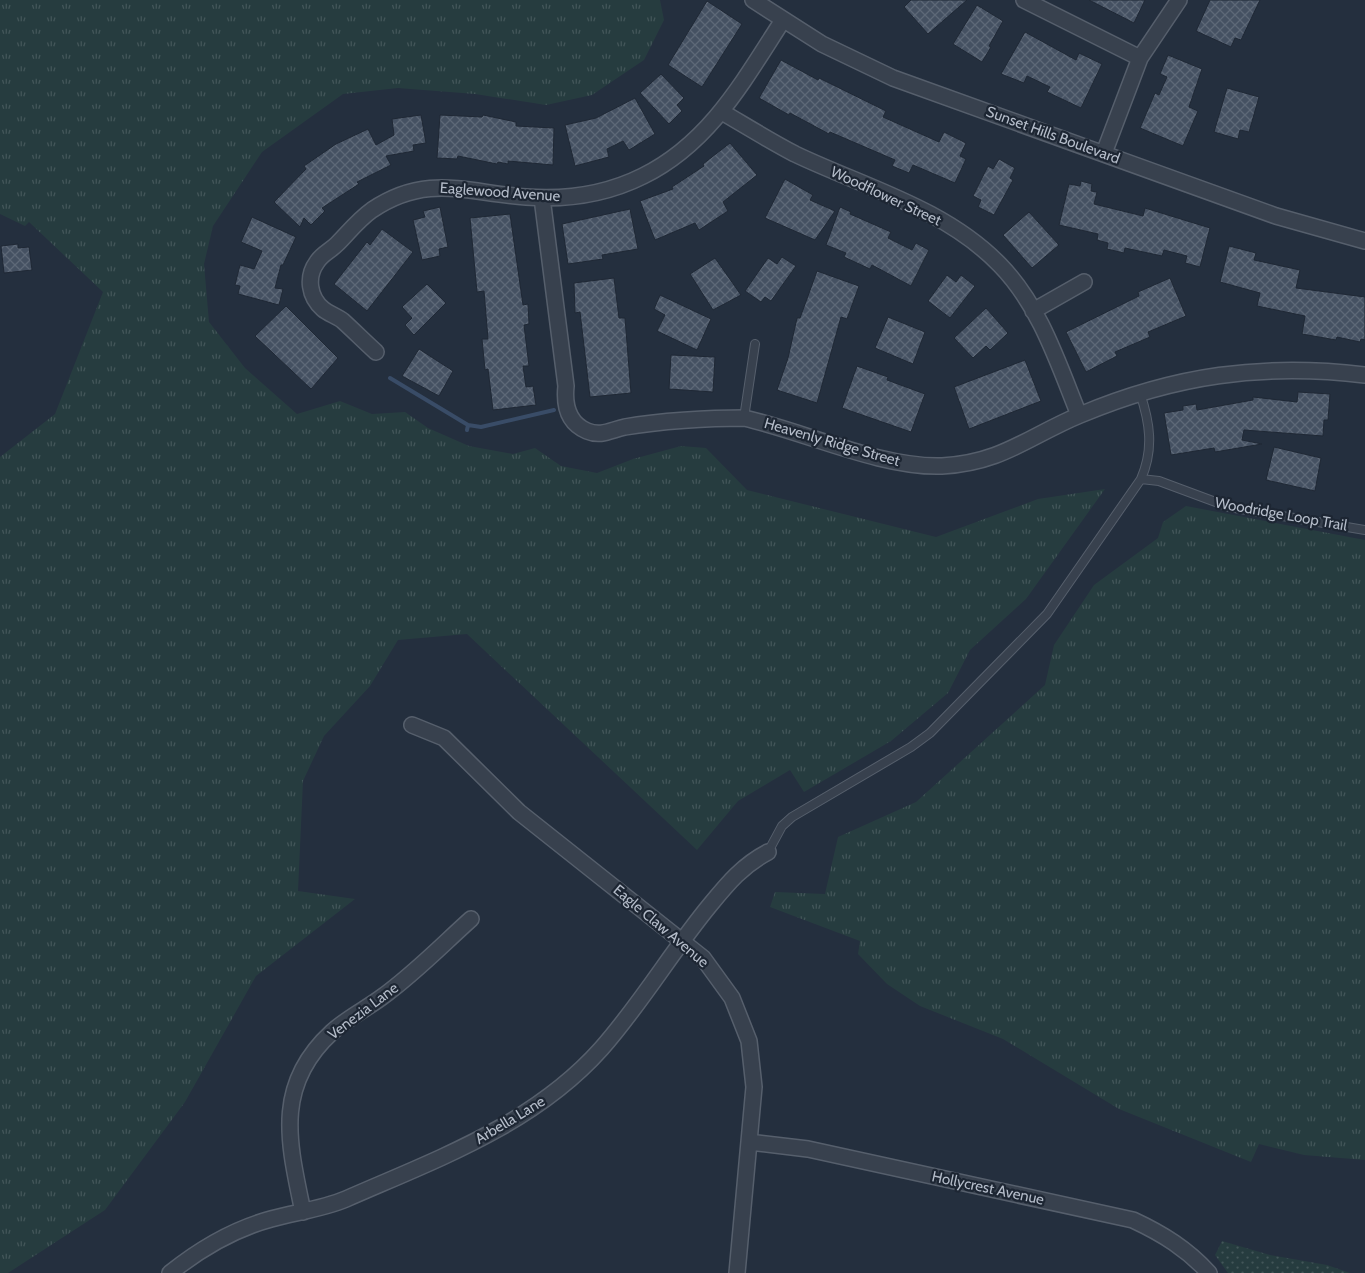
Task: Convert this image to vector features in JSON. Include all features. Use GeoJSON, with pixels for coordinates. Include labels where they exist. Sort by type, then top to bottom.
{"type":"FeatureCollection","features":[{"type":"Feature","properties":{"kind":"street","name":"Sunset Hills Boulevard"},"geometry":{"type":"LineString","coordinates":[[753,0],[822,44],[894,78],[1276,216],[1365,241]]}},
{"type":"Feature","properties":{"kind":"street"},"geometry":{"type":"LineString","coordinates":[[1024,0],[1140,58]]}},
{"type":"Feature","properties":{"kind":"street"},"geometry":{"type":"LineString","coordinates":[[1104,154],[1140,58],[1179,0]]}},
{"type":"Feature","properties":{"kind":"street","name":"Eaglewood Avenue"},"geometry":{"type":"LineString","coordinates":[[376,352],[341,319],[324,310],[312,294],[310,282],[312,271],[317,261],[335,246],[354,224],[372,210],[390,200],[410,192],[431,188],[451,186],[542,198],[593,193],[643,176],[687,148],[722,112],[783,20]]}},
{"type":"Feature","properties":{"kind":"street","name":"Woodflower Street"},"geometry":{"type":"LineString","coordinates":[[722,112],[793,153],[935,216],[980,247],[1000,265],[1033,310],[1047,336],[1079,415]]}},
{"type":"Feature","properties":{"kind":"street","name":"Heavenly Ridge Street"},"geometry":{"type":"LineString","coordinates":[[542,198],[566,386],[564,399],[571,419],[589,432],[600,434],[624,427],[722,418],[744,418],[893,462],[943,466],[969,463],[1001,454],[1079,415],[1140,392],[1180,381],[1246,372],[1296,371],[1365,375]]}},
{"type":"Feature","properties":{"kind":"street"},"geometry":{"type":"LineString","coordinates":[[1033,310],[1084,282]]}},
{"type":"Feature","properties":{"kind":"street","name":"Eagle Claw Avenue"},"geometry":{"type":"LineString","coordinates":[[412,725],[444,738],[519,812],[682,940],[703,958],[718,976],[742,1019],[753,1064],[754,1087],[737,1273]]}},
{"type":"Feature","properties":{"kind":"street","name":"Arbella Lane"},"geometry":{"type":"LineString","coordinates":[[170,1273],[192,1256],[240,1230],[270,1219],[303,1212],[346,1199],[484,1138],[544,1100],[600,1050],[623,1023],[682,940],[738,871],[750,861],[768,852]]}},
{"type":"Feature","properties":{"kind":"street","name":"Venezia Lane"},"geometry":{"type":"LineString","coordinates":[[303,1212],[289,1145],[289,1124],[296,1086],[305,1065],[332,1032],[402,981],[471,919]]}},
{"type":"Feature","properties":{"kind":"street","name":"Hollycrest Avenue"},"geometry":{"type":"LineString","coordinates":[[749,1142],[808,1149],[1120,1216],[1164,1235],[1194,1257],[1209,1273]]}},
{"type":"Feature","properties":{"kind":"lane"},"geometry":{"type":"LineString","coordinates":[[744,418],[755,344]]}},
{"type":"Feature","properties":{"kind":"lane"},"geometry":{"type":"LineString","coordinates":[[768,852],[782,826],[792,817],[911,748],[943,721],[1048,614],[1141,479],[1149,456],[1150,443],[1140,392]]}},
{"type":"Feature","properties":{"kind":"lane","name":"Woodridge Loop Trail"},"geometry":{"type":"LineString","coordinates":[[1141,479],[1159,481],[1229,507],[1365,530]]}},
{"type":"Feature","properties":{"kind":"green space"},"geometry":{"type":"Polygon","coordinates":[[[0,0],[660,0],[664,20],[644,60],[592,95],[546,105],[475,94],[398,88],[343,94],[262,152],[213,226],[204,264],[209,322],[245,368],[297,414],[340,401],[372,414],[405,412],[428,428],[469,446],[513,454],[535,448],[561,466],[597,473],[633,459],[681,446],[706,448],[747,490],[936,537],[1038,499],[1105,489],[1026,599],[970,650],[948,693],[891,741],[804,792],[790,770],[738,801],[697,850],[467,634],[398,640],[370,686],[324,736],[303,781],[298,891],[355,899],[256,976],[185,1102],[105,1210],[8,1273],[0,1273],[0,457],[55,414],[103,292],[29,222],[25,226],[0,214],[0,0]]]}},
{"type":"Feature","properties":{"kind":"green space"},"geometry":{"type":"Polygon","coordinates":[[[1186,506],[1365,540],[1365,1160],[1304,1155],[1259,1144],[1251,1162],[1119,1109],[1003,1039],[920,1006],[887,984],[858,954],[860,941],[770,907],[775,892],[825,894],[838,837],[916,802],[1045,685],[1054,645],[1094,585],[1158,538],[1163,522],[1186,506]]]}},
{"type":"Feature","properties":{"kind":"green space"},"geometry":{"type":"Polygon","coordinates":[[[1222,1241],[1270,1255],[1327,1265],[1350,1273],[1228,1273],[1215,1255],[1222,1241]]]}},
{"type":"Feature","properties":{"kind":"building"},"geometry":{"type":"Polygon","coordinates":[[[911,0],[967,0],[928,34],[904,7],[911,0]]]}},
{"type":"Feature","properties":{"kind":"building"},"geometry":{"type":"Polygon","coordinates":[[[1089,0],[1145,0],[1134,23],[1089,0]]]}},
{"type":"Feature","properties":{"kind":"building"},"geometry":{"type":"Polygon","coordinates":[[[1210,0],[1260,0],[1241,40],[1235,38],[1231,47],[1196,31],[1210,0]]]}},
{"type":"Feature","properties":{"kind":"building"},"geometry":{"type":"Polygon","coordinates":[[[707,1],[742,24],[702,87],[668,65],[707,1]]]}},
{"type":"Feature","properties":{"kind":"building"},"geometry":{"type":"Polygon","coordinates":[[[977,5],[1003,21],[982,62],[953,44],[977,5]]]}},
{"type":"Feature","properties":{"kind":"building"},"geometry":{"type":"Polygon","coordinates":[[[1025,32],[1076,60],[1079,53],[1102,64],[1081,108],[1047,92],[1050,87],[1027,76],[1024,83],[1001,74],[1025,32]]]}},
{"type":"Feature","properties":{"kind":"building"},"geometry":{"type":"Polygon","coordinates":[[[1168,55],[1202,69],[1189,107],[1198,111],[1183,146],[1140,128],[1155,93],[1159,95],[1167,77],[1160,74],[1168,55]]]}},
{"type":"Feature","properties":{"kind":"building"},"geometry":{"type":"Polygon","coordinates":[[[781,60],[818,80],[819,78],[886,111],[883,117],[939,142],[944,132],[966,143],[960,156],[966,159],[955,183],[913,165],[909,173],[892,166],[895,160],[830,132],[829,134],[759,98],[781,60]]]}},
{"type":"Feature","properties":{"kind":"building"},"geometry":{"type":"Polygon","coordinates":[[[661,74],[684,98],[677,105],[682,111],[669,124],[640,93],[661,74]]]}},
{"type":"Feature","properties":{"kind":"building"},"geometry":{"type":"Polygon","coordinates":[[[1227,88],[1259,97],[1249,132],[1240,130],[1238,139],[1214,132],[1227,88]]]}},
{"type":"Feature","properties":{"kind":"building"},"geometry":{"type":"Polygon","coordinates":[[[635,98],[655,134],[629,150],[623,141],[607,149],[609,157],[575,166],[565,125],[596,118],[635,98]]]}},
{"type":"Feature","properties":{"kind":"building"},"geometry":{"type":"Polygon","coordinates":[[[421,115],[426,143],[413,145],[414,151],[386,156],[391,165],[357,182],[359,184],[322,208],[325,211],[311,225],[304,218],[300,227],[274,202],[306,169],[304,166],[336,144],[368,129],[376,145],[394,135],[392,119],[421,115]]]}},
{"type":"Feature","properties":{"kind":"building"},"geometry":{"type":"Polygon","coordinates":[[[440,115],[482,117],[483,115],[516,122],[516,126],[554,128],[553,165],[508,161],[508,164],[498,162],[497,164],[458,156],[457,159],[437,158],[440,115]]]}},
{"type":"Feature","properties":{"kind":"building"},"geometry":{"type":"Polygon","coordinates":[[[730,143],[757,175],[723,202],[728,211],[699,230],[695,223],[655,240],[640,201],[673,189],[672,187],[704,166],[703,164],[730,143]]]}},
{"type":"Feature","properties":{"kind":"building"},"geometry":{"type":"Polygon","coordinates":[[[999,159],[1015,168],[1010,178],[1013,180],[994,215],[978,207],[981,200],[973,196],[988,166],[993,169],[999,159]]]}},
{"type":"Feature","properties":{"kind":"building"},"geometry":{"type":"Polygon","coordinates":[[[785,179],[813,195],[810,200],[835,211],[815,240],[765,218],[785,179]]]}},
{"type":"Feature","properties":{"kind":"building"},"geometry":{"type":"Polygon","coordinates":[[[1081,181],[1092,184],[1091,191],[1097,192],[1094,204],[1143,216],[1145,208],[1210,228],[1200,267],[1185,263],[1187,256],[1164,250],[1162,256],[1125,248],[1124,253],[1107,249],[1108,243],[1097,240],[1098,234],[1059,225],[1069,184],[1080,186],[1081,181]]]}},
{"type":"Feature","properties":{"kind":"building"},"geometry":{"type":"Polygon","coordinates":[[[440,207],[448,247],[439,249],[440,256],[422,260],[413,220],[425,217],[423,211],[440,207]]]}},
{"type":"Feature","properties":{"kind":"building"},"geometry":{"type":"Polygon","coordinates":[[[840,207],[851,212],[850,214],[891,232],[888,238],[912,250],[916,243],[929,250],[911,286],[872,265],[870,269],[844,257],[846,253],[826,245],[840,207]]]}},
{"type":"Feature","properties":{"kind":"building"},"geometry":{"type":"Polygon","coordinates":[[[630,209],[638,249],[602,255],[603,259],[568,264],[562,224],[630,209]]]}},
{"type":"Feature","properties":{"kind":"building"},"geometry":{"type":"Polygon","coordinates":[[[1029,212],[1059,245],[1032,268],[1003,235],[1029,212]]]}},
{"type":"Feature","properties":{"kind":"building"},"geometry":{"type":"Polygon","coordinates":[[[510,214],[523,305],[528,304],[529,324],[524,325],[529,366],[523,366],[526,387],[533,386],[536,405],[493,410],[488,369],[485,370],[482,339],[488,339],[484,291],[477,292],[470,218],[510,214]]]}},
{"type":"Feature","properties":{"kind":"building"},"geometry":{"type":"Polygon","coordinates":[[[252,217],[296,237],[283,265],[281,265],[275,288],[283,289],[279,305],[238,294],[240,286],[235,285],[240,265],[254,269],[262,251],[241,242],[252,217]]]}},
{"type":"Feature","properties":{"kind":"building"},"geometry":{"type":"Polygon","coordinates":[[[382,229],[413,252],[367,311],[334,284],[367,242],[370,245],[382,229]]]}},
{"type":"Feature","properties":{"kind":"building"},"geometry":{"type":"Polygon","coordinates":[[[18,244],[18,248],[29,247],[32,270],[4,273],[1,246],[18,244]]]}},
{"type":"Feature","properties":{"kind":"building"},"geometry":{"type":"Polygon","coordinates":[[[1229,246],[1256,253],[1254,260],[1300,270],[1296,288],[1365,297],[1365,340],[1361,339],[1360,342],[1337,337],[1336,340],[1302,334],[1305,316],[1257,306],[1260,293],[1220,282],[1229,246]]]}},
{"type":"Feature","properties":{"kind":"building"},"geometry":{"type":"Polygon","coordinates":[[[782,257],[796,266],[771,301],[765,297],[761,302],[745,291],[768,258],[777,264],[782,257]]]}},
{"type":"Feature","properties":{"kind":"building"},"geometry":{"type":"Polygon","coordinates":[[[715,258],[741,295],[713,310],[690,274],[715,258]]]}},
{"type":"Feature","properties":{"kind":"building"},"geometry":{"type":"Polygon","coordinates":[[[817,271],[859,286],[847,319],[841,317],[817,403],[777,390],[788,358],[797,318],[800,318],[817,271]]]}},
{"type":"Feature","properties":{"kind":"building"},"geometry":{"type":"Polygon","coordinates":[[[947,275],[956,282],[961,275],[975,286],[950,318],[928,301],[947,275]]]}},
{"type":"Feature","properties":{"kind":"building"},"geometry":{"type":"Polygon","coordinates":[[[614,278],[619,318],[625,318],[631,393],[590,397],[580,312],[575,313],[574,283],[614,278]]]}},
{"type":"Feature","properties":{"kind":"building"},"geometry":{"type":"Polygon","coordinates":[[[1170,278],[1186,316],[1148,332],[1150,337],[1115,352],[1117,356],[1086,372],[1066,332],[1139,296],[1138,292],[1170,278]]]}},
{"type":"Feature","properties":{"kind":"building"},"geometry":{"type":"Polygon","coordinates":[[[427,284],[446,303],[414,335],[405,325],[412,318],[402,307],[427,284]]]}},
{"type":"Feature","properties":{"kind":"building"},"geometry":{"type":"Polygon","coordinates":[[[660,295],[711,319],[697,350],[657,331],[665,315],[654,309],[660,295]]]}},
{"type":"Feature","properties":{"kind":"building"},"geometry":{"type":"Polygon","coordinates":[[[286,306],[338,358],[311,389],[255,336],[286,306]]]}},
{"type":"Feature","properties":{"kind":"building"},"geometry":{"type":"Polygon","coordinates":[[[986,308],[1008,333],[990,350],[986,346],[973,358],[954,338],[986,308]]]}},
{"type":"Feature","properties":{"kind":"building"},"geometry":{"type":"Polygon","coordinates":[[[888,317],[925,332],[913,364],[875,348],[888,317]]]}},
{"type":"Feature","properties":{"kind":"building"},"geometry":{"type":"Polygon","coordinates":[[[419,349],[453,371],[439,396],[402,376],[419,349]]]}},
{"type":"Feature","properties":{"kind":"building"},"geometry":{"type":"Polygon","coordinates":[[[671,355],[715,357],[713,392],[669,389],[671,355]]]}},
{"type":"Feature","properties":{"kind":"building"},"geometry":{"type":"Polygon","coordinates":[[[1025,360],[1041,401],[969,429],[954,387],[1025,360]]]}},
{"type":"Feature","properties":{"kind":"building"},"geometry":{"type":"Polygon","coordinates":[[[857,366],[888,377],[887,380],[925,394],[911,432],[842,408],[857,366]]]}},
{"type":"Feature","properties":{"kind":"building"},"geometry":{"type":"Polygon","coordinates":[[[1298,392],[1330,394],[1328,420],[1324,420],[1323,436],[1244,430],[1242,440],[1262,444],[1215,452],[1214,448],[1171,455],[1164,413],[1183,410],[1183,406],[1196,404],[1197,410],[1253,400],[1253,397],[1297,402],[1298,392]]]}},
{"type":"Feature","properties":{"kind":"building"},"geometry":{"type":"Polygon","coordinates":[[[1274,447],[1321,458],[1315,491],[1266,480],[1274,447]]]}},
{"type":"Feature","properties":{"kind":"waterway"},"geometry":{"type":"LineString","coordinates":[[390,378],[468,425]]}},
{"type":"Feature","properties":{"kind":"waterway"},"geometry":{"type":"LineString","coordinates":[[467,430],[468,425],[481,427],[554,410]]}}]}
